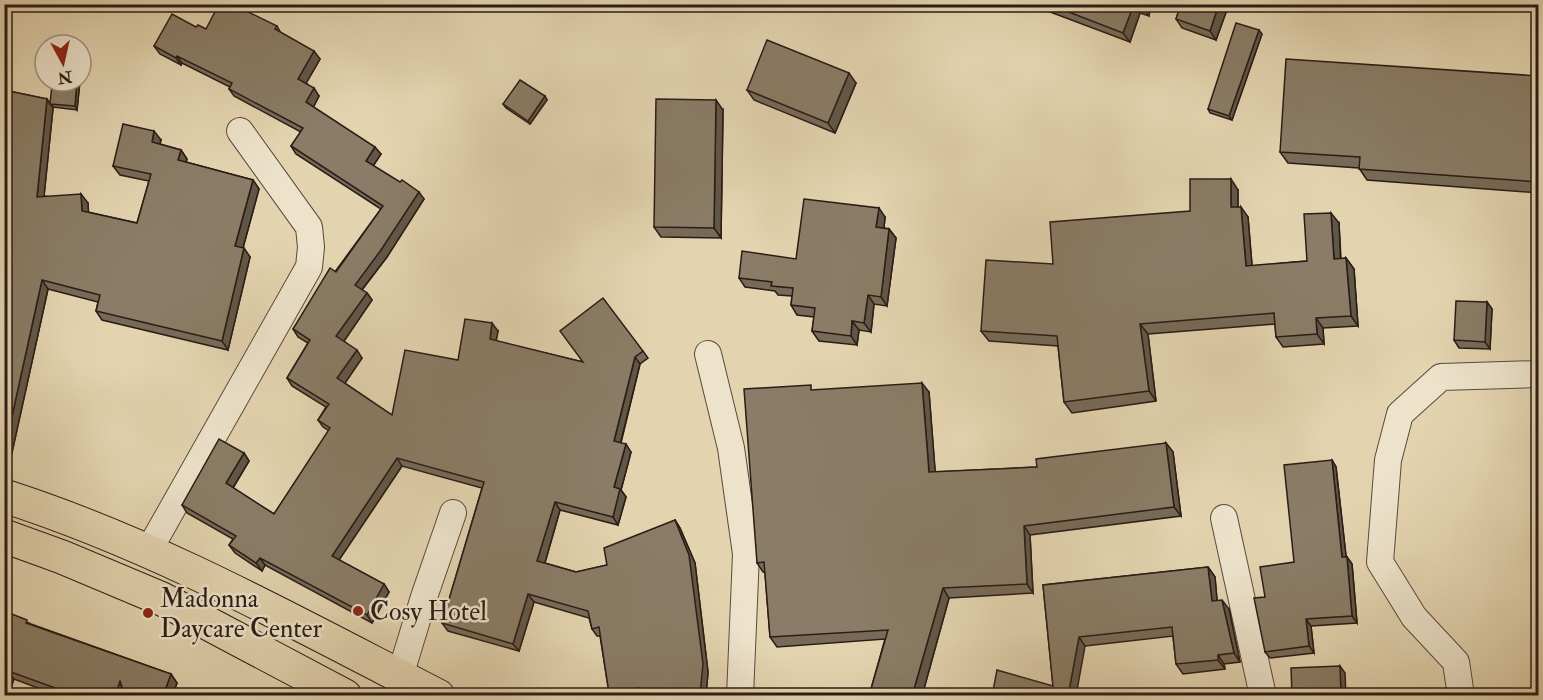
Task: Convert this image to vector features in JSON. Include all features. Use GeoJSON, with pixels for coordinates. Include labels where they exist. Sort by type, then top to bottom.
{"type":"FeatureCollection","features":[{"type":"Feature","properties":{"kind":"main road"},"geometry":{"type":"LineString","coordinates":[[4,496],[46,509],[149,550],[219,583],[438,696]]}},
{"type":"Feature","properties":{"kind":"main road"},"geometry":{"type":"LineString","coordinates":[[4,536],[62,557],[162,599],[345,696]]}},
{"type":"Feature","properties":{"kind":"street"},"geometry":{"type":"LineString","coordinates":[[149,550],[309,267],[311,247],[309,227],[240,131]]}},
{"type":"Feature","properties":{"kind":"street"},"geometry":{"type":"LineString","coordinates":[[708,354],[731,448],[746,554],[740,696]]}},
{"type":"Feature","properties":{"kind":"street"},"geometry":{"type":"LineString","coordinates":[[1461,696],[1456,662],[1414,617],[1380,562],[1388,460],[1400,414],[1441,377],[1539,374]]}},
{"type":"Feature","properties":{"kind":"street"},"geometry":{"type":"LineString","coordinates":[[400,676],[453,513]]}},
{"type":"Feature","properties":{"kind":"street"},"geometry":{"type":"LineString","coordinates":[[1224,518],[1263,696]]}},
{"type":"Feature","properties":{"kind":"building"},"geometry":{"type":"Polygon","coordinates":[[[219,4],[232,4],[277,26],[275,29],[314,51],[298,79],[314,88],[306,102],[375,147],[366,161],[419,192],[355,285],[367,293],[336,336],[357,350],[337,378],[392,415],[405,350],[458,360],[465,319],[492,323],[490,339],[583,362],[560,331],[603,298],[643,351],[635,357],[614,441],[626,444],[614,487],[620,489],[613,517],[555,502],[537,561],[576,572],[607,565],[604,548],[675,520],[689,555],[703,664],[700,695],[656,691],[639,692],[639,688],[609,693],[599,627],[592,629],[588,611],[528,594],[513,644],[442,623],[484,482],[397,458],[332,556],[384,584],[367,615],[260,558],[256,563],[229,545],[236,536],[182,505],[219,439],[244,453],[226,483],[274,514],[330,428],[318,420],[329,404],[287,378],[310,340],[293,329],[330,268],[336,272],[383,206],[291,146],[303,128],[229,89],[232,83],[154,46],[172,14],[196,27],[198,25],[206,29],[219,4]]]}},
{"type":"Feature","properties":{"kind":"building"},"geometry":{"type":"Polygon","coordinates":[[[1048,4],[1134,4],[1123,33],[1048,4]]]}},
{"type":"Feature","properties":{"kind":"building"},"geometry":{"type":"Polygon","coordinates":[[[1181,4],[1219,4],[1210,31],[1176,19],[1181,4]]]}},
{"type":"Feature","properties":{"kind":"building"},"geometry":{"type":"Polygon","coordinates":[[[1236,23],[1259,30],[1229,116],[1208,109],[1236,23]]]}},
{"type":"Feature","properties":{"kind":"building"},"geometry":{"type":"Polygon","coordinates":[[[767,40],[849,73],[828,123],[747,90],[767,40]]]}},
{"type":"Feature","properties":{"kind":"building"},"geometry":{"type":"Polygon","coordinates":[[[1286,59],[1539,76],[1539,182],[1359,169],[1360,157],[1280,152],[1286,59]]]}},
{"type":"Feature","properties":{"kind":"building"},"geometry":{"type":"Polygon","coordinates":[[[520,80],[545,96],[528,121],[503,104],[520,80]]]}},
{"type":"Feature","properties":{"kind":"building"},"geometry":{"type":"Polygon","coordinates":[[[4,90],[47,99],[37,197],[81,194],[82,211],[137,223],[151,174],[113,166],[123,124],[154,131],[152,142],[181,150],[178,160],[253,180],[235,246],[244,248],[222,341],[96,311],[100,295],[42,280],[5,448],[4,90]]]}},
{"type":"Feature","properties":{"kind":"building"},"geometry":{"type":"Polygon","coordinates":[[[51,93],[76,93],[75,106],[50,104],[51,93]]]}},
{"type":"Feature","properties":{"kind":"building"},"geometry":{"type":"Polygon","coordinates":[[[656,99],[716,100],[714,228],[654,227],[656,99]]]}},
{"type":"Feature","properties":{"kind":"building"},"geometry":{"type":"Polygon","coordinates":[[[1190,179],[1231,179],[1231,207],[1241,207],[1246,266],[1307,261],[1304,214],[1331,213],[1334,259],[1346,258],[1351,316],[1316,318],[1317,334],[1276,337],[1274,313],[1140,324],[1149,391],[1064,402],[1057,336],[981,331],[986,260],[1053,264],[1050,222],[1190,211],[1190,179]]]}},
{"type":"Feature","properties":{"kind":"building"},"geometry":{"type":"Polygon","coordinates":[[[804,199],[879,208],[876,227],[889,229],[881,297],[868,295],[864,323],[852,321],[851,336],[812,331],[815,308],[791,305],[793,288],[771,286],[772,282],[739,278],[742,251],[796,259],[804,199]]]}},
{"type":"Feature","properties":{"kind":"building"},"geometry":{"type":"Polygon","coordinates":[[[1536,250],[1539,250],[1539,274],[1536,274],[1536,250]]]}},
{"type":"Feature","properties":{"kind":"building"},"geometry":{"type":"Polygon","coordinates":[[[1456,301],[1487,302],[1485,342],[1454,340],[1456,301]]]}},
{"type":"Feature","properties":{"kind":"building"},"geometry":{"type":"Polygon","coordinates":[[[922,383],[929,472],[1037,467],[1036,459],[1166,443],[1174,507],[1024,526],[1027,584],[943,588],[912,696],[869,696],[888,630],[770,637],[764,562],[757,563],[744,389],[811,385],[811,390],[922,383]]]}},
{"type":"Feature","properties":{"kind":"building"},"geometry":{"type":"Polygon","coordinates":[[[1332,460],[1342,557],[1347,557],[1352,616],[1306,619],[1309,646],[1265,652],[1254,598],[1265,597],[1260,567],[1294,562],[1284,465],[1332,460]]]}},
{"type":"Feature","properties":{"kind":"building"},"geometry":{"type":"Polygon","coordinates":[[[1208,567],[1212,601],[1222,600],[1234,653],[1218,655],[1218,660],[1176,664],[1172,627],[1079,637],[1068,696],[992,696],[997,670],[1053,686],[1043,585],[1208,567]]]}},
{"type":"Feature","properties":{"kind":"building"},"geometry":{"type":"Polygon","coordinates":[[[4,611],[27,620],[26,623],[171,674],[163,696],[125,696],[120,681],[115,696],[74,696],[8,671],[4,679],[4,611]]]}},
{"type":"Feature","properties":{"kind":"building"},"geometry":{"type":"Polygon","coordinates":[[[1340,666],[1341,696],[1292,696],[1291,668],[1340,666]]]}},
{"type":"Feature","properties":{"kind":"place","name":"Cosy Hotel"},"geometry":{"type":"Point","coordinates":[358,611]}},
{"type":"Feature","properties":{"kind":"place","name":"Madonna Daycare Center"},"geometry":{"type":"Point","coordinates":[148,613]}}]}
